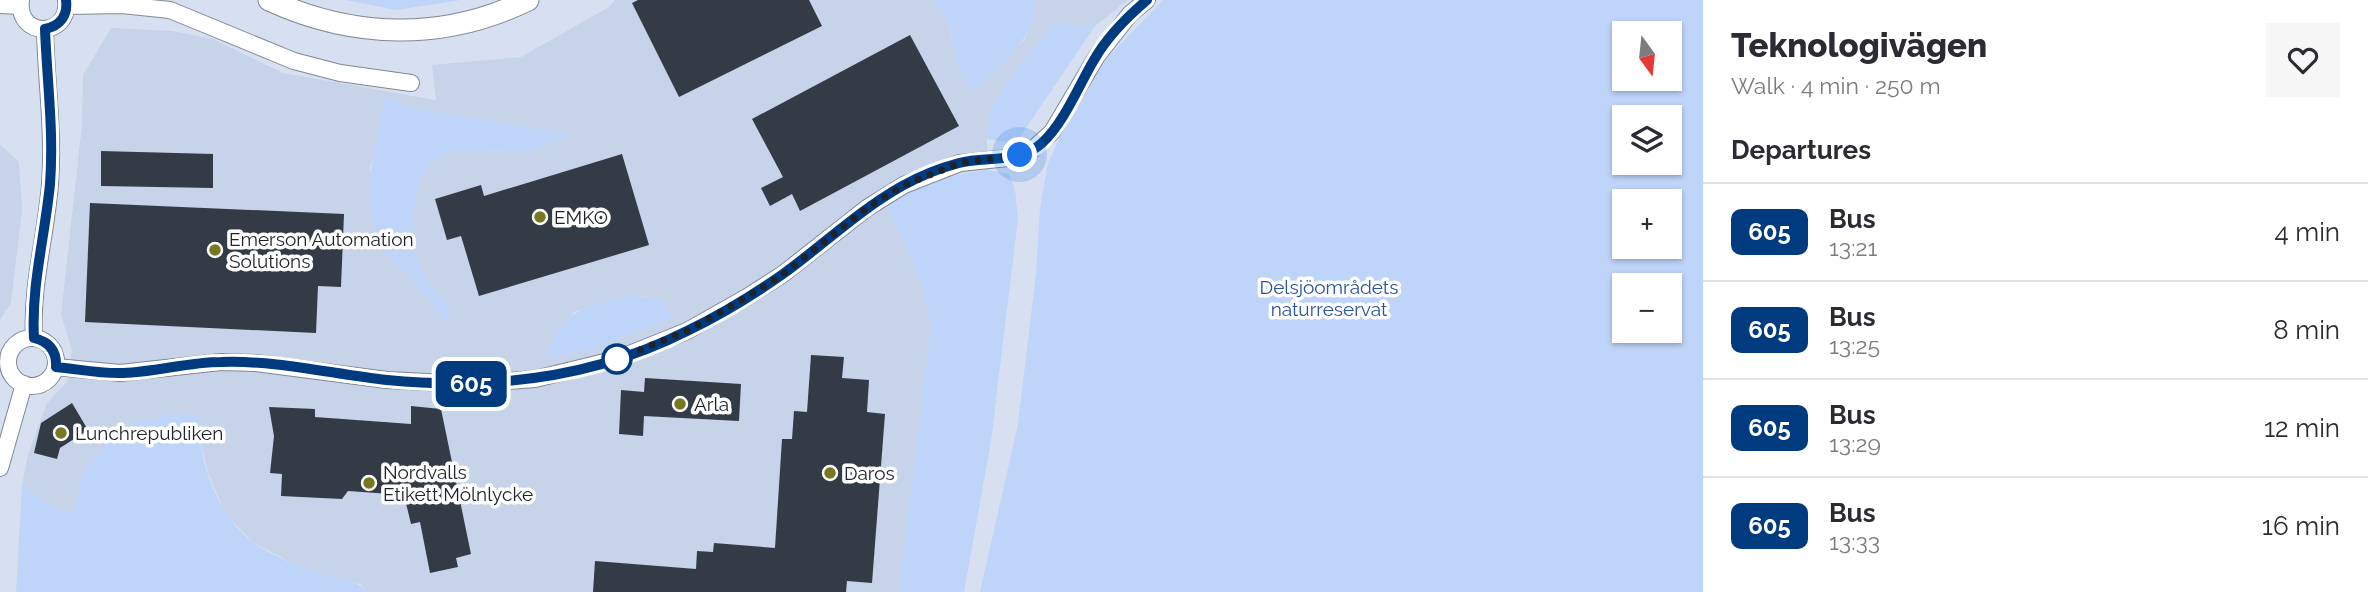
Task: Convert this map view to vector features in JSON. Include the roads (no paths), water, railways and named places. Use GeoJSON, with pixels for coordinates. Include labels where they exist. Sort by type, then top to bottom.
{"type":"FeatureCollection","features":[{"type":"Feature","properties":{"kind":"highway"},"geometry":{"type":"LineString","coordinates":[[269,0],[298,13],[335,24],[409,30],[475,21],[506,11],[528,0]]}},
{"type":"Feature","properties":{"kind":"street"},"geometry":{"type":"LineString","coordinates":[[56,367],[120,373],[221,362],[256,363],[387,380],[468,384],[535,379],[617,359],[687,331],[747,297],[783,274],[867,208],[904,185],[960,163],[1008,158],[1032,150],[1052,132],[1097,56],[1130,14],[1147,0]]}},
{"type":"Feature","properties":{"kind":"street"},"geometry":{"type":"LineString","coordinates":[[0,5],[20,3],[26,21],[34,27],[45,29],[61,22],[67,3],[170,10],[294,61],[340,72],[411,83]]}},
{"type":"Feature","properties":{"kind":"street"},"geometry":{"type":"LineString","coordinates":[[34,338],[33,311],[47,214],[52,141],[45,29]]}},
{"type":"Feature","properties":{"kind":"street"},"geometry":{"type":"LineString","coordinates":[[34,338],[44,341],[52,348],[56,367],[44,383],[34,386],[24,384],[12,374],[9,357],[20,341],[34,338]]}},
{"type":"Feature","properties":{"kind":"street"},"geometry":{"type":"LineString","coordinates":[[0,468],[24,384]]}},
{"type":"Feature","properties":{"kind":"place","name":"EMKO"},"geometry":{"type":"Point","coordinates":[540,217]}},
{"type":"Feature","properties":{"kind":"place","name":"Emerson Automation Solutions"},"geometry":{"type":"Point","coordinates":[215,250]}},
{"type":"Feature","properties":{"kind":"place","name":"Arla"},"geometry":{"type":"Point","coordinates":[680,404]}},
{"type":"Feature","properties":{"kind":"place","name":"Lunchrepubliken"},"geometry":{"type":"Point","coordinates":[61,433]}},
{"type":"Feature","properties":{"kind":"place","name":"Daros"},"geometry":{"type":"Point","coordinates":[830,473]}},
{"type":"Feature","properties":{"kind":"place","name":"Nordvalls Etikett Mölnlycke"},"geometry":{"type":"Point","coordinates":[369,483]}},
{"type":"Feature","properties":{"kind":"park label","name":"Delsjöområdets naturreservat"},"geometry":{"type":"Point","coordinates":[1329,298]}}]}
